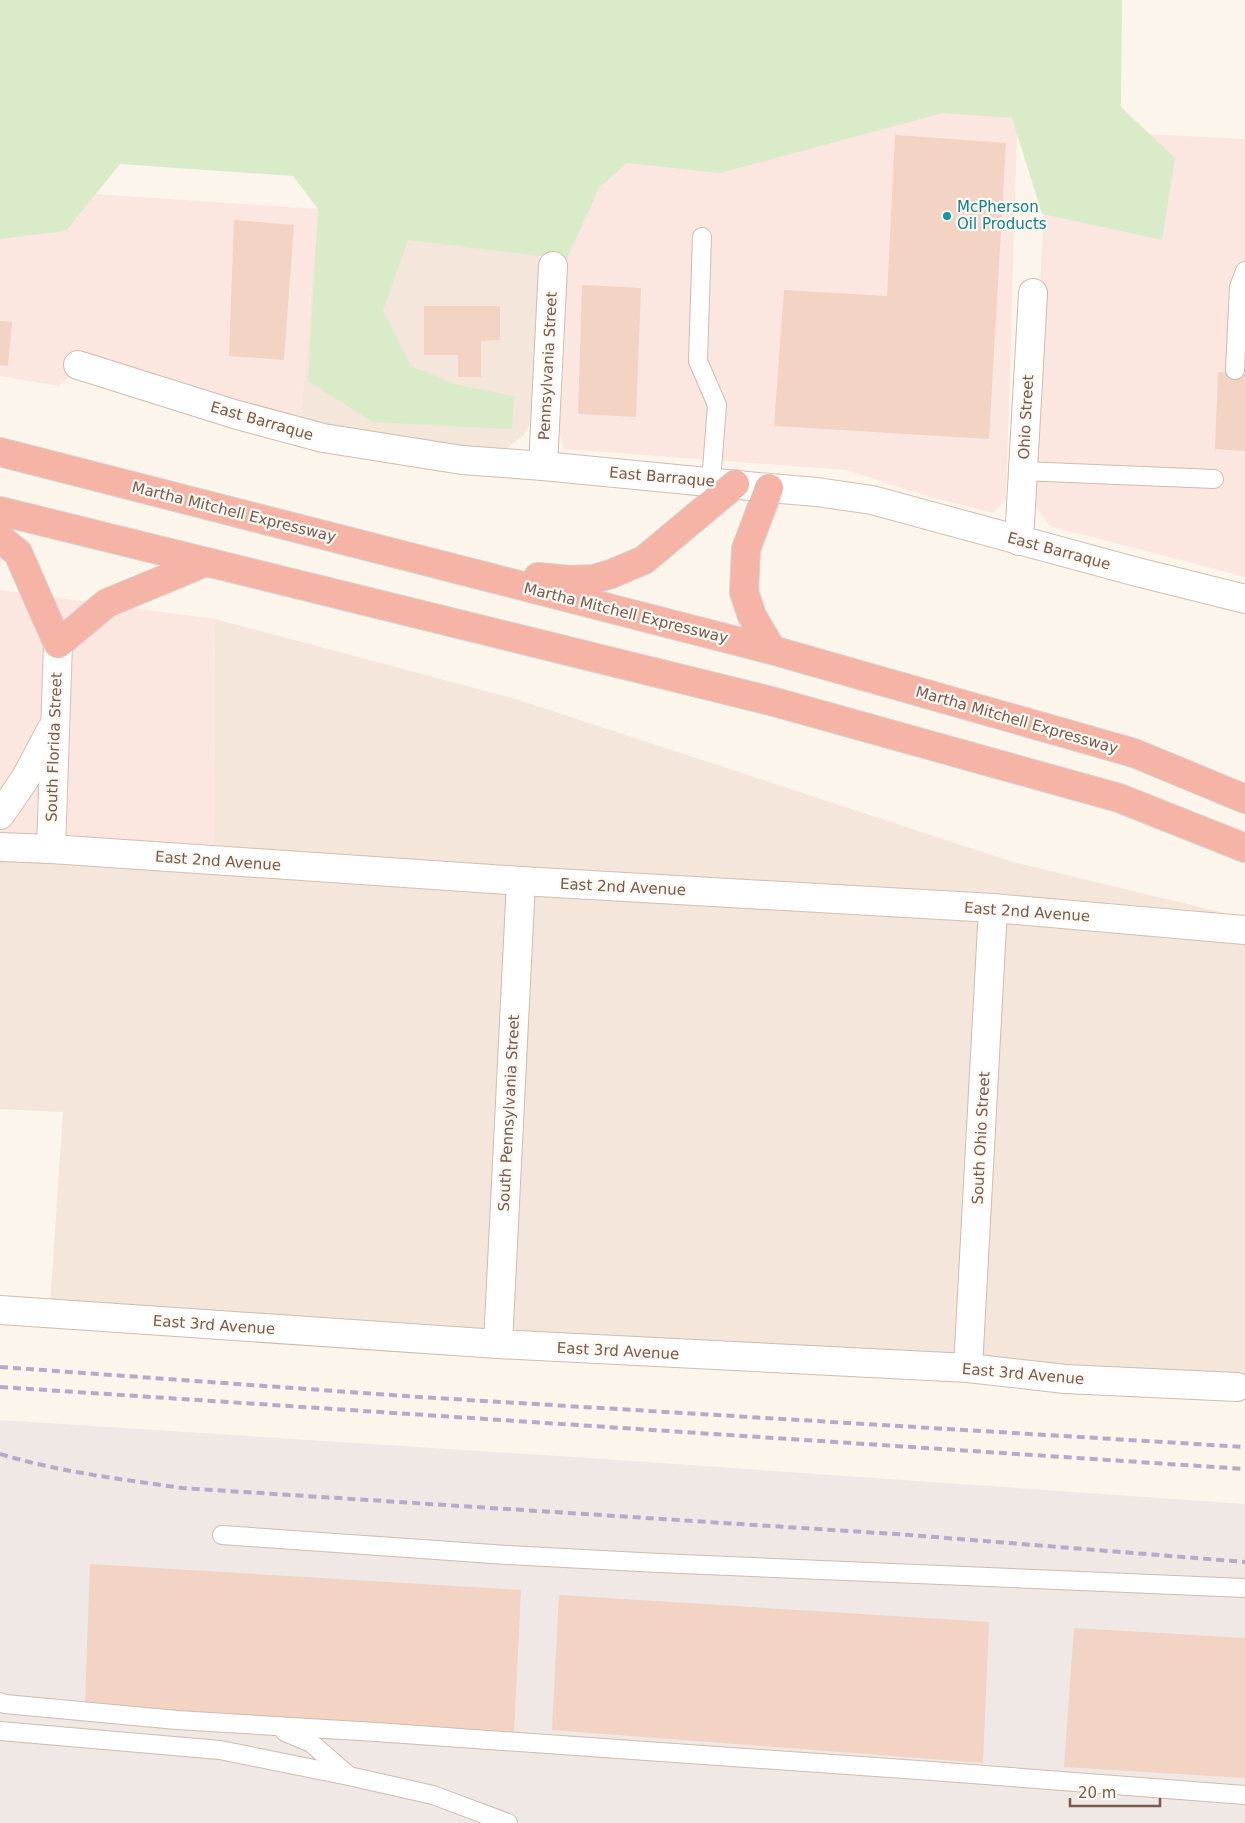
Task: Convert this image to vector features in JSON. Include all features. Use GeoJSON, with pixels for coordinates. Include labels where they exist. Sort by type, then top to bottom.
{"type":"FeatureCollection","features":[{"type":"Feature","properties":{"kind":"highway","name":"Martha Mitchell Expressway"},"geometry":{"type":"LineString","coordinates":[[0,452],[772,650],[1134,753],[1245,799]]}},
{"type":"Feature","properties":{"kind":"highway"},"geometry":{"type":"LineString","coordinates":[[464,571],[570,580],[594,579],[611,574],[644,560],[723,483]]}},
{"type":"Feature","properties":{"kind":"highway"},"geometry":{"type":"LineString","coordinates":[[769,488],[746,549],[744,592],[752,616],[772,650]]}},
{"type":"Feature","properties":{"kind":"highway"},"geometry":{"type":"LineString","coordinates":[[0,511],[771,701],[1119,798],[1245,848]]}},
{"type":"Feature","properties":{"kind":"highway"},"geometry":{"type":"LineString","coordinates":[[0,538],[18,553],[58,644],[106,603],[206,562]]}},
{"type":"Feature","properties":{"kind":"street","name":"Pennsylvania Street"},"geometry":{"type":"LineString","coordinates":[[543,466],[553,266]]}},
{"type":"Feature","properties":{"kind":"street","name":"Ohio Street"},"geometry":{"type":"LineString","coordinates":[[1019,541],[1033,293]]}},
{"type":"Feature","properties":{"kind":"street","name":"East Barraque"},"geometry":{"type":"LineString","coordinates":[[78,365],[234,414],[323,438],[462,460],[817,492],[872,500],[1019,541],[1245,599]]}},
{"type":"Feature","properties":{"kind":"street","name":"South Florida Street"},"geometry":{"type":"LineString","coordinates":[[51,849],[58,644]]}},
{"type":"Feature","properties":{"kind":"street"},"geometry":{"type":"LineString","coordinates":[[0,815],[25,779],[54,724]]}},
{"type":"Feature","properties":{"kind":"street","name":"East 2nd Avenue"},"geometry":{"type":"LineString","coordinates":[[0,847],[521,881],[994,908],[1245,930]]}},
{"type":"Feature","properties":{"kind":"street","name":"South Pennsylvania Street"},"geometry":{"type":"LineString","coordinates":[[498,1344],[521,881]]}},
{"type":"Feature","properties":{"kind":"street","name":"South Ohio Street"},"geometry":{"type":"LineString","coordinates":[[968,1368],[994,908]]}},
{"type":"Feature","properties":{"kind":"street","name":"East 3rd Avenue"},"geometry":{"type":"LineString","coordinates":[[0,1310],[498,1344],[968,1368],[1066,1379],[1237,1387]]}},
{"type":"Feature","properties":{"kind":"lane"},"geometry":{"type":"LineString","coordinates":[[702,237],[698,361],[717,404],[723,483]]}},
{"type":"Feature","properties":{"kind":"lane"},"geometry":{"type":"LineString","coordinates":[[1235,370],[1239,287],[1245,271]]}},
{"type":"Feature","properties":{"kind":"lane"},"geometry":{"type":"LineString","coordinates":[[1023,471],[1214,479]]}},
{"type":"Feature","properties":{"kind":"lane"},"geometry":{"type":"LineString","coordinates":[[222,1535],[659,1563],[1245,1588]]}},
{"type":"Feature","properties":{"kind":"lane"},"geometry":{"type":"LineString","coordinates":[[0,1702],[177,1720],[932,1771],[1245,1795]]}},
{"type":"Feature","properties":{"kind":"lane"},"geometry":{"type":"LineString","coordinates":[[270,1726],[311,1742],[349,1776]]}},
{"type":"Feature","properties":{"kind":"lane"},"geometry":{"type":"LineString","coordinates":[[0,1731],[220,1750],[433,1795],[508,1823]]}},
{"type":"Feature","properties":{"kind":"shaded area"},"geometry":{"type":"Polygon","coordinates":[[[573,77],[1018,97],[1006,499],[993,513],[927,496],[846,470],[564,449],[557,424],[573,77]]]}},
{"type":"Feature","properties":{"kind":"shaded area"},"geometry":{"type":"Polygon","coordinates":[[[1048,129],[1245,139],[1245,577],[1050,526],[1029,498],[1048,129]]]}},
{"type":"Feature","properties":{"kind":"shaded area"},"geometry":{"type":"Polygon","coordinates":[[[543,191],[533,417],[524,435],[506,449],[454,449],[301,420],[318,209],[543,191]]]}},
{"type":"Feature","properties":{"kind":"shaded area"},"geometry":{"type":"Polygon","coordinates":[[[96,194],[318,209],[301,420],[89,357],[59,386],[0,376],[0,204],[96,194]]]}},
{"type":"Feature","properties":{"kind":"shaded area"},"geometry":{"type":"Polygon","coordinates":[[[0,590],[215,619],[214,848],[0,834],[0,590]]]}},
{"type":"Feature","properties":{"kind":"shaded area"},"geometry":{"type":"Polygon","coordinates":[[[215,619],[516,699],[1013,862],[1245,918],[1245,1384],[50,1305],[63,1112],[0,1109],[0,856],[214,842],[215,619]]]}},
{"type":"Feature","properties":{"kind":"shaded area"},"geometry":{"type":"Polygon","coordinates":[[[0,1420],[589,1458],[1245,1504],[1245,1823],[0,1823],[0,1420]]]}},
{"type":"Feature","properties":{"kind":"green space"},"geometry":{"type":"Polygon","coordinates":[[[0,0],[1122,0],[1121,107],[1175,158],[1162,240],[1042,214],[1012,118],[943,113],[720,173],[627,163],[599,188],[567,259],[408,240],[383,310],[411,366],[458,385],[514,396],[512,429],[372,422],[308,381],[318,209],[293,176],[120,164],[66,231],[0,239],[0,0]]]}},
{"type":"Feature","properties":{"kind":"building","name":"McPherson Oil Products"},"geometry":{"type":"Polygon","coordinates":[[[895,135],[1006,143],[989,439],[774,426],[784,290],[887,296],[895,135]]]}},
{"type":"Feature","properties":{"kind":"building"},"geometry":{"type":"Polygon","coordinates":[[[234,220],[294,225],[284,360],[229,356],[234,220]]]}},
{"type":"Feature","properties":{"kind":"building"},"geometry":{"type":"Polygon","coordinates":[[[582,285],[641,288],[636,417],[578,414],[582,285]]]}},
{"type":"Feature","properties":{"kind":"building"},"geometry":{"type":"Polygon","coordinates":[[[424,306],[500,306],[500,340],[481,341],[481,377],[458,377],[458,355],[424,355],[424,306]]]}},
{"type":"Feature","properties":{"kind":"building"},"geometry":{"type":"Polygon","coordinates":[[[0,321],[12,322],[8,366],[0,365],[0,321]]]}},
{"type":"Feature","properties":{"kind":"building"},"geometry":{"type":"Polygon","coordinates":[[[1218,372],[1245,374],[1245,451],[1215,449],[1218,372]]]}},
{"type":"Feature","properties":{"kind":"building"},"geometry":{"type":"Polygon","coordinates":[[[90,1564],[521,1590],[514,1733],[85,1704],[90,1564]]]}},
{"type":"Feature","properties":{"kind":"building"},"geometry":{"type":"Polygon","coordinates":[[[559,1595],[989,1622],[983,1763],[552,1730],[559,1595]]]}},
{"type":"Feature","properties":{"kind":"building"},"geometry":{"type":"Polygon","coordinates":[[[1074,1628],[1245,1638],[1245,1778],[1064,1767],[1074,1628]]]}},
{"type":"Feature","properties":{"kind":"railway"},"geometry":{"type":"LineString","coordinates":[[0,1367],[419,1397],[1245,1447]]}},
{"type":"Feature","properties":{"kind":"railway"},"geometry":{"type":"LineString","coordinates":[[0,1387],[1245,1469]]}},
{"type":"Feature","properties":{"kind":"railway"},"geometry":{"type":"LineString","coordinates":[[0,1454],[67,1470],[182,1488],[910,1535],[1245,1562]]}},
{"type":"Feature","properties":{"kind":"place","name":"McPherson Oil Products"},"geometry":{"type":"Point","coordinates":[947,216]}}]}
